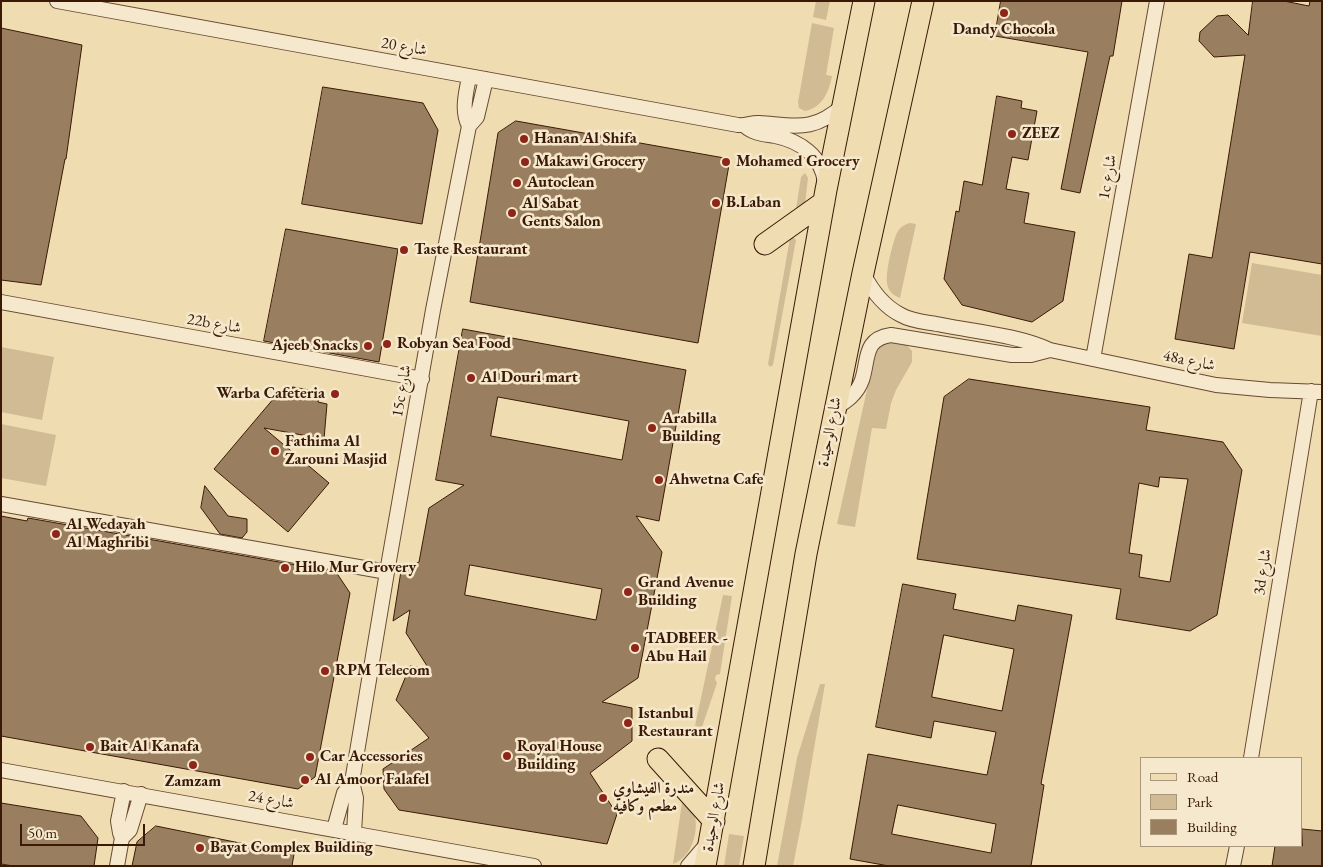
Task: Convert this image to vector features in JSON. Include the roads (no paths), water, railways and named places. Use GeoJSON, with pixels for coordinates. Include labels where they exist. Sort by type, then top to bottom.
{"type":"FeatureCollection","features":[{"type":"Feature","properties":{"kind":"main road","name":"شارع الوحيدة"},"geometry":{"type":"LineString","coordinates":[[705,866],[825,196],[864,1]]}},
{"type":"Feature","properties":{"kind":"main road","name":"شارع الوحيدة"},"geometry":{"type":"LineString","coordinates":[[754,866],[806,554],[863,273],[923,1]]}},
{"type":"Feature","properties":{"kind":"main road"},"geometry":{"type":"LineString","coordinates":[[765,244],[825,196]]}},
{"type":"Feature","properties":{"kind":"main road"},"geometry":{"type":"LineString","coordinates":[[658,759],[712,830]]}},
{"type":"Feature","properties":{"kind":"street","name":"شارع 20"},"geometry":{"type":"LineString","coordinates":[[57,1],[745,126],[758,122],[803,126],[819,122],[832,115],[844,104]]}},
{"type":"Feature","properties":{"kind":"street","name":"1c شارع"},"geometry":{"type":"LineString","coordinates":[[1093,359],[1157,1]]}},
{"type":"Feature","properties":{"kind":"street","name":"15c شارع"},"geometry":{"type":"LineString","coordinates":[[469,76],[464,109],[469,126]]}},
{"type":"Feature","properties":{"kind":"street","name":"15c شارع"},"geometry":{"type":"LineString","coordinates":[[354,833],[356,798],[352,782],[387,572],[469,126],[477,117],[486,80]]}},
{"type":"Feature","properties":{"kind":"street","name":"شارع 20"},"geometry":{"type":"LineString","coordinates":[[745,126],[752,132],[790,139],[802,145],[820,164],[824,177],[825,196]]}},
{"type":"Feature","properties":{"kind":"street","name":"48a شارع"},"geometry":{"type":"LineString","coordinates":[[863,273],[869,286],[878,298],[889,308],[906,317],[1027,341],[1050,350],[1216,385],[1316,392]]}},
{"type":"Feature","properties":{"kind":"street","name":"22b شارع"},"geometry":{"type":"LineString","coordinates":[[1,302],[422,379]]}},
{"type":"Feature","properties":{"kind":"street","name":"48a شارع"},"geometry":{"type":"LineString","coordinates":[[835,408],[846,402],[856,392],[862,380],[868,350],[877,339],[884,336],[891,335],[1012,354],[1032,355],[1050,350]]}},
{"type":"Feature","properties":{"kind":"street","name":"3d شارع"},"geometry":{"type":"LineString","coordinates":[[1251,757],[1316,392]]}},
{"type":"Feature","properties":{"kind":"street"},"geometry":{"type":"LineString","coordinates":[[1,504],[387,572]]}},
{"type":"Feature","properties":{"kind":"street","name":"شارع 24"},"geometry":{"type":"LineString","coordinates":[[1,770],[534,866]]}},
{"type":"Feature","properties":{"kind":"street","name":"15c شارع"},"geometry":{"type":"LineString","coordinates":[[334,829],[344,793],[352,782]]}},
{"type":"Feature","properties":{"kind":"street"},"geometry":{"type":"LineString","coordinates":[[117,866],[122,838],[118,821],[124,791]]}},
{"type":"Feature","properties":{"kind":"street"},"geometry":{"type":"LineString","coordinates":[[122,838],[130,830],[141,794]]}},
{"type":"Feature","properties":{"kind":"street"},"geometry":{"type":"LineString","coordinates":[[688,866],[712,830]]}},
{"type":"Feature","properties":{"kind":"street"},"geometry":{"type":"LineString","coordinates":[[1234,866],[1237,847]]}},
{"type":"Feature","properties":{"kind":"place","name":"Dandy Chocola"},"geometry":{"type":"Point","coordinates":[1004,13]}},
{"type":"Feature","properties":{"kind":"place","name":"ZEEZ"},"geometry":{"type":"Point","coordinates":[1012,134]}},
{"type":"Feature","properties":{"kind":"place","name":"Hanan Al Shifa"},"geometry":{"type":"Point","coordinates":[524,139]}},
{"type":"Feature","properties":{"kind":"place","name":"Makawi Grocery"},"geometry":{"type":"Point","coordinates":[525,162]}},
{"type":"Feature","properties":{"kind":"place","name":"Mohamed Grocery"},"geometry":{"type":"Point","coordinates":[726,162]}},
{"type":"Feature","properties":{"kind":"place","name":"Autoclean"},"geometry":{"type":"Point","coordinates":[517,183]}},
{"type":"Feature","properties":{"kind":"place","name":"B.Laban"},"geometry":{"type":"Point","coordinates":[716,203]}},
{"type":"Feature","properties":{"kind":"place","name":"Al Sabat Gents Salon"},"geometry":{"type":"Point","coordinates":[512,213]}},
{"type":"Feature","properties":{"kind":"place","name":"Taste Restaurant"},"geometry":{"type":"Point","coordinates":[404,250]}},
{"type":"Feature","properties":{"kind":"place","name":"Robyan Sea Food"},"geometry":{"type":"Point","coordinates":[387,344]}},
{"type":"Feature","properties":{"kind":"place","name":"Ajeeb Snacks"},"geometry":{"type":"Point","coordinates":[368,346]}},
{"type":"Feature","properties":{"kind":"place","name":"Al Douri mart"},"geometry":{"type":"Point","coordinates":[471,378]}},
{"type":"Feature","properties":{"kind":"place","name":"Warba Cafeteria"},"geometry":{"type":"Point","coordinates":[335,394]}},
{"type":"Feature","properties":{"kind":"place","name":"Arabilla Building"},"geometry":{"type":"Point","coordinates":[652,428]}},
{"type":"Feature","properties":{"kind":"place","name":"Fathima Al Zarouni Masjid"},"geometry":{"type":"Point","coordinates":[275,451]}},
{"type":"Feature","properties":{"kind":"place","name":"Ahwetna Cafe"},"geometry":{"type":"Point","coordinates":[659,480]}},
{"type":"Feature","properties":{"kind":"place","name":"Al Wedayah Al Maghribi"},"geometry":{"type":"Point","coordinates":[56,534]}},
{"type":"Feature","properties":{"kind":"place","name":"Hilo Mur Grovery"},"geometry":{"type":"Point","coordinates":[285,568]}},
{"type":"Feature","properties":{"kind":"place","name":"Grand Avenue Building"},"geometry":{"type":"Point","coordinates":[628,592]}},
{"type":"Feature","properties":{"kind":"place","name":"TADBEER - Abu Hail"},"geometry":{"type":"Point","coordinates":[635,648]}},
{"type":"Feature","properties":{"kind":"place","name":"RPM Telecom"},"geometry":{"type":"Point","coordinates":[325,671]}},
{"type":"Feature","properties":{"kind":"place","name":"Istanbul Restaurant"},"geometry":{"type":"Point","coordinates":[628,723]}},
{"type":"Feature","properties":{"kind":"place","name":"Bait Al Kanafa"},"geometry":{"type":"Point","coordinates":[90,747]}},
{"type":"Feature","properties":{"kind":"place","name":"Royal House Building"},"geometry":{"type":"Point","coordinates":[507,756]}},
{"type":"Feature","properties":{"kind":"place","name":"Car Accessories"},"geometry":{"type":"Point","coordinates":[310,757]}},
{"type":"Feature","properties":{"kind":"place","name":"Zamzam"},"geometry":{"type":"Point","coordinates":[193,765]}},
{"type":"Feature","properties":{"kind":"place","name":"Al Amoor Falafel"},"geometry":{"type":"Point","coordinates":[305,780]}},
{"type":"Feature","properties":{"kind":"place","name":"مندرة الفيشاوي مطعم وكافيه"},"geometry":{"type":"Point","coordinates":[603,798]}},
{"type":"Feature","properties":{"kind":"place","name":"Bayat Complex Building"},"geometry":{"type":"Point","coordinates":[200,848]}}]}
